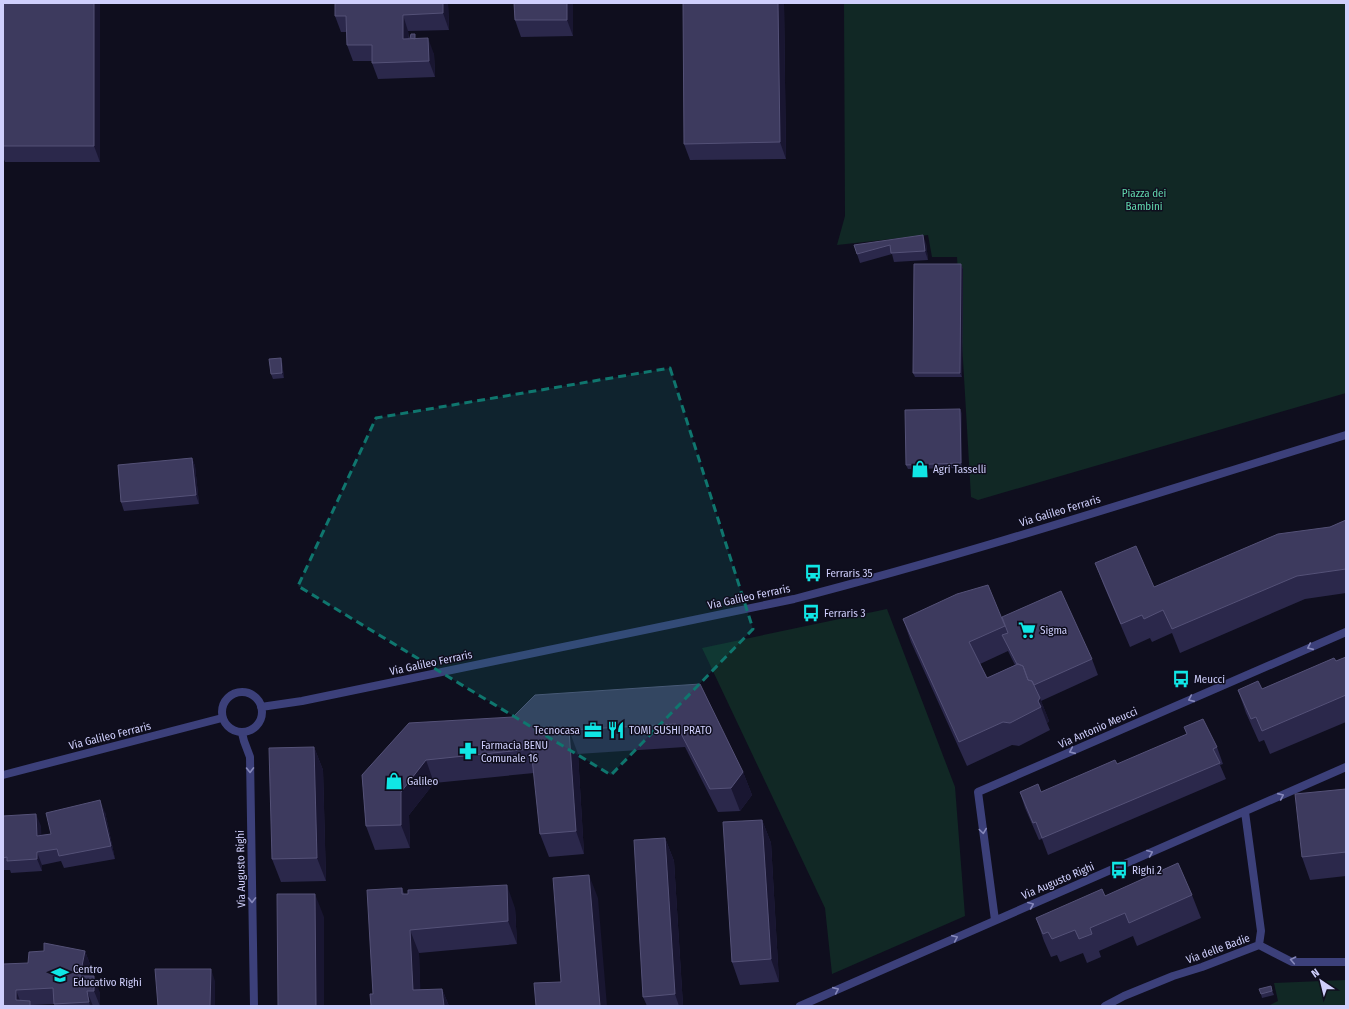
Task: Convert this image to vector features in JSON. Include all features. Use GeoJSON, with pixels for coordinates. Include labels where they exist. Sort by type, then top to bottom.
{"type":"FeatureCollection","features":[{"type":"Feature","properties":{"kind":"street","name":"Via Galileo Ferraris"},"geometry":{"type":"LineString","coordinates":[[261,707],[302,701],[794,599],[1012,537],[1346,435]]}},
{"type":"Feature","properties":{"kind":"street","name":"Via Antonio Meucci"},"geometry":{"type":"LineString","coordinates":[[995,920],[978,792],[1346,632]]}},
{"type":"Feature","properties":{"kind":"street"},"geometry":{"type":"LineString","coordinates":[[238,692],[250,694],[258,701],[261,707],[261,719],[257,725],[249,731],[242,733],[230,729],[222,718],[224,702],[231,695],[238,692]]}},
{"type":"Feature","properties":{"kind":"street","name":"Via Galileo Ferraris"},"geometry":{"type":"LineString","coordinates":[[3,775],[222,718]]}},
{"type":"Feature","properties":{"kind":"street","name":"Via Augusto Righi"},"geometry":{"type":"LineString","coordinates":[[242,733],[250,758],[254,1006]]}},
{"type":"Feature","properties":{"kind":"street","name":"Via Augusto Righi"},"geometry":{"type":"LineString","coordinates":[[800,1006],[1346,767]]}},
{"type":"Feature","properties":{"kind":"street","name":"Via delle Badie"},"geometry":{"type":"LineString","coordinates":[[1105,1006],[1124,996],[1173,976],[1202,968],[1259,945],[1261,931],[1246,812]]}},
{"type":"Feature","properties":{"kind":"street"},"geometry":{"type":"LineString","coordinates":[[1259,945],[1292,962],[1346,962]]}},
{"type":"Feature","properties":{"kind":"highlighted area"},"geometry":{"type":"Polygon","coordinates":[[[670,368],[753,629],[611,775],[298,586],[376,418],[670,368]]]}},
{"type":"Feature","properties":{"kind":"green space","name":"Piazza dei Bambini"},"geometry":{"type":"Polygon","coordinates":[[[844,3],[1346,3],[1346,393],[978,500],[971,497],[957,257],[932,257],[928,235],[837,245],[845,216],[844,3]]]}},
{"type":"Feature","properties":{"kind":"green space"},"geometry":{"type":"Polygon","coordinates":[[[887,609],[955,787],[965,916],[832,974],[825,908],[702,648],[887,609]]]}},
{"type":"Feature","properties":{"kind":"green space"},"geometry":{"type":"Polygon","coordinates":[[[1346,980],[1346,1006],[1268,1006],[1278,1001],[1274,983],[1346,980]]]}},
{"type":"Feature","properties":{"kind":"building"},"geometry":{"type":"Polygon","coordinates":[[[3,3],[94,3],[94,146],[3,146],[3,3]]]}},
{"type":"Feature","properties":{"kind":"building"},"geometry":{"type":"Polygon","coordinates":[[[335,3],[443,3],[443,13],[403,15],[403,39],[428,38],[429,61],[372,63],[372,45],[347,45],[346,16],[335,16],[335,3]]]}},
{"type":"Feature","properties":{"kind":"building"},"geometry":{"type":"Polygon","coordinates":[[[514,3],[567,3],[567,20],[515,20],[514,3]]]}},
{"type":"Feature","properties":{"kind":"building"},"geometry":{"type":"Polygon","coordinates":[[[683,3],[778,3],[780,142],[684,144],[683,3]]]}},
{"type":"Feature","properties":{"kind":"building"},"geometry":{"type":"Polygon","coordinates":[[[411,34],[415,34],[415,39],[410,38],[411,34]]]}},
{"type":"Feature","properties":{"kind":"building"},"geometry":{"type":"Polygon","coordinates":[[[923,235],[925,251],[891,253],[890,245],[857,254],[854,245],[923,235]]]}},
{"type":"Feature","properties":{"kind":"building"},"geometry":{"type":"Polygon","coordinates":[[[914,264],[961,264],[960,373],[913,373],[914,264]]]}},
{"type":"Feature","properties":{"kind":"building"},"geometry":{"type":"Polygon","coordinates":[[[281,358],[282,373],[271,374],[269,359],[281,358]]]}},
{"type":"Feature","properties":{"kind":"building"},"geometry":{"type":"Polygon","coordinates":[[[960,409],[961,463],[906,465],[905,410],[960,409]]]}},
{"type":"Feature","properties":{"kind":"building"},"geometry":{"type":"Polygon","coordinates":[[[192,458],[196,495],[121,502],[118,465],[192,458]]]}},
{"type":"Feature","properties":{"kind":"building"},"geometry":{"type":"Polygon","coordinates":[[[1346,520],[1346,569],[1297,576],[1172,629],[1163,610],[1144,619],[1142,615],[1121,624],[1095,563],[1136,546],[1154,587],[1278,534],[1330,527],[1346,520]]]}},
{"type":"Feature","properties":{"kind":"building"},"geometry":{"type":"Polygon","coordinates":[[[988,585],[1005,626],[969,642],[987,678],[1018,664],[1023,666],[1028,680],[1032,681],[1040,698],[1038,701],[1041,707],[1010,723],[1003,722],[959,742],[903,619],[957,594],[988,585]]]}},
{"type":"Feature","properties":{"kind":"building"},"geometry":{"type":"Polygon","coordinates":[[[1061,591],[1092,659],[1034,685],[1032,681],[1028,680],[1023,666],[1017,664],[1002,635],[1008,633],[1002,617],[1061,591]]]}},
{"type":"Feature","properties":{"kind":"building"},"geometry":{"type":"Polygon","coordinates":[[[1346,657],[1346,695],[1262,731],[1256,717],[1251,719],[1238,690],[1258,681],[1262,689],[1334,658],[1336,661],[1346,657]]]}},
{"type":"Feature","properties":{"kind":"building"},"geometry":{"type":"Polygon","coordinates":[[[700,684],[743,772],[731,788],[710,789],[676,724],[569,730],[576,831],[540,834],[531,749],[426,760],[401,792],[401,825],[366,826],[362,775],[409,723],[513,717],[535,695],[700,684]]]}},
{"type":"Feature","properties":{"kind":"building"},"geometry":{"type":"Polygon","coordinates":[[[1203,719],[1217,747],[1213,749],[1220,763],[1042,838],[1036,822],[1033,823],[1020,792],[1038,784],[1041,792],[1115,760],[1117,764],[1187,734],[1184,727],[1203,719]]]}},
{"type":"Feature","properties":{"kind":"building"},"geometry":{"type":"Polygon","coordinates":[[[314,747],[317,858],[272,859],[269,748],[314,747]]]}},
{"type":"Feature","properties":{"kind":"building"},"geometry":{"type":"Polygon","coordinates":[[[1346,789],[1346,852],[1302,857],[1295,794],[1346,789]]]}},
{"type":"Feature","properties":{"kind":"building"},"geometry":{"type":"Polygon","coordinates":[[[100,800],[111,846],[59,856],[57,849],[37,852],[37,859],[7,861],[7,857],[3,858],[3,816],[36,814],[37,836],[51,834],[46,813],[100,800]]]}},
{"type":"Feature","properties":{"kind":"building"},"geometry":{"type":"Polygon","coordinates":[[[762,820],[771,959],[732,962],[723,822],[762,820]]]}},
{"type":"Feature","properties":{"kind":"building"},"geometry":{"type":"Polygon","coordinates":[[[665,838],[675,994],[643,997],[634,840],[665,838]]]}},
{"type":"Feature","properties":{"kind":"building"},"geometry":{"type":"Polygon","coordinates":[[[1178,863],[1192,895],[1129,923],[1125,913],[1090,928],[1092,934],[1079,939],[1075,930],[1052,939],[1048,932],[1043,934],[1036,918],[1102,889],[1105,896],[1178,863]]]}},
{"type":"Feature","properties":{"kind":"building"},"geometry":{"type":"Polygon","coordinates":[[[589,875],[600,1006],[536,1006],[534,983],[561,982],[553,878],[589,875]]]}},
{"type":"Feature","properties":{"kind":"building"},"geometry":{"type":"Polygon","coordinates":[[[507,885],[508,921],[410,930],[413,990],[442,989],[444,1006],[371,1006],[370,994],[373,994],[367,890],[402,888],[402,894],[408,894],[408,890],[507,885]]]}},
{"type":"Feature","properties":{"kind":"building"},"geometry":{"type":"Polygon","coordinates":[[[277,894],[315,894],[316,1006],[278,1006],[277,894]]]}},
{"type":"Feature","properties":{"kind":"building","name":"Centro Educativo Righi"},"geometry":{"type":"Polygon","coordinates":[[[44,943],[85,951],[80,976],[94,976],[94,991],[87,991],[89,1002],[54,1004],[53,988],[16,990],[16,1000],[30,1001],[30,1006],[3,1006],[3,964],[28,963],[29,952],[44,951],[44,943]]]}},
{"type":"Feature","properties":{"kind":"building"},"geometry":{"type":"Polygon","coordinates":[[[155,969],[211,969],[210,1006],[158,1006],[155,969]]]}},
{"type":"Feature","properties":{"kind":"building"},"geometry":{"type":"Polygon","coordinates":[[[1271,986],[1272,991],[1261,994],[1259,989],[1271,986]]]}},
{"type":"Feature","properties":{"kind":"place","name":"Agri Tasselli"},"geometry":{"type":"Point","coordinates":[920,469]}},
{"type":"Feature","properties":{"kind":"place","name":"Ferraris 35"},"geometry":{"type":"Point","coordinates":[813,573]}},
{"type":"Feature","properties":{"kind":"place","name":"Ferraris 3"},"geometry":{"type":"Point","coordinates":[811,613]}},
{"type":"Feature","properties":{"kind":"place","name":"Sigma"},"geometry":{"type":"Point","coordinates":[1027,630]}},
{"type":"Feature","properties":{"kind":"place","name":"Meucci"},"geometry":{"type":"Point","coordinates":[1181,679]}},
{"type":"Feature","properties":{"kind":"place","name":"Tecnocasa"},"geometry":{"type":"Point","coordinates":[593,730]}},
{"type":"Feature","properties":{"kind":"place","name":"TOMI SUSHI PRATO"},"geometry":{"type":"Point","coordinates":[616,730]}},
{"type":"Feature","properties":{"kind":"place","name":"Farmacia BENU Comunale 16"},"geometry":{"type":"Point","coordinates":[468,751]}},
{"type":"Feature","properties":{"kind":"place","name":"Galileo"},"geometry":{"type":"Point","coordinates":[394,781]}},
{"type":"Feature","properties":{"kind":"place","name":"Righi 2"},"geometry":{"type":"Point","coordinates":[1119,870]}},
{"type":"Feature","properties":{"kind":"place","name":"Centro Educativo Righi"},"geometry":{"type":"Point","coordinates":[60,975]}}]}
